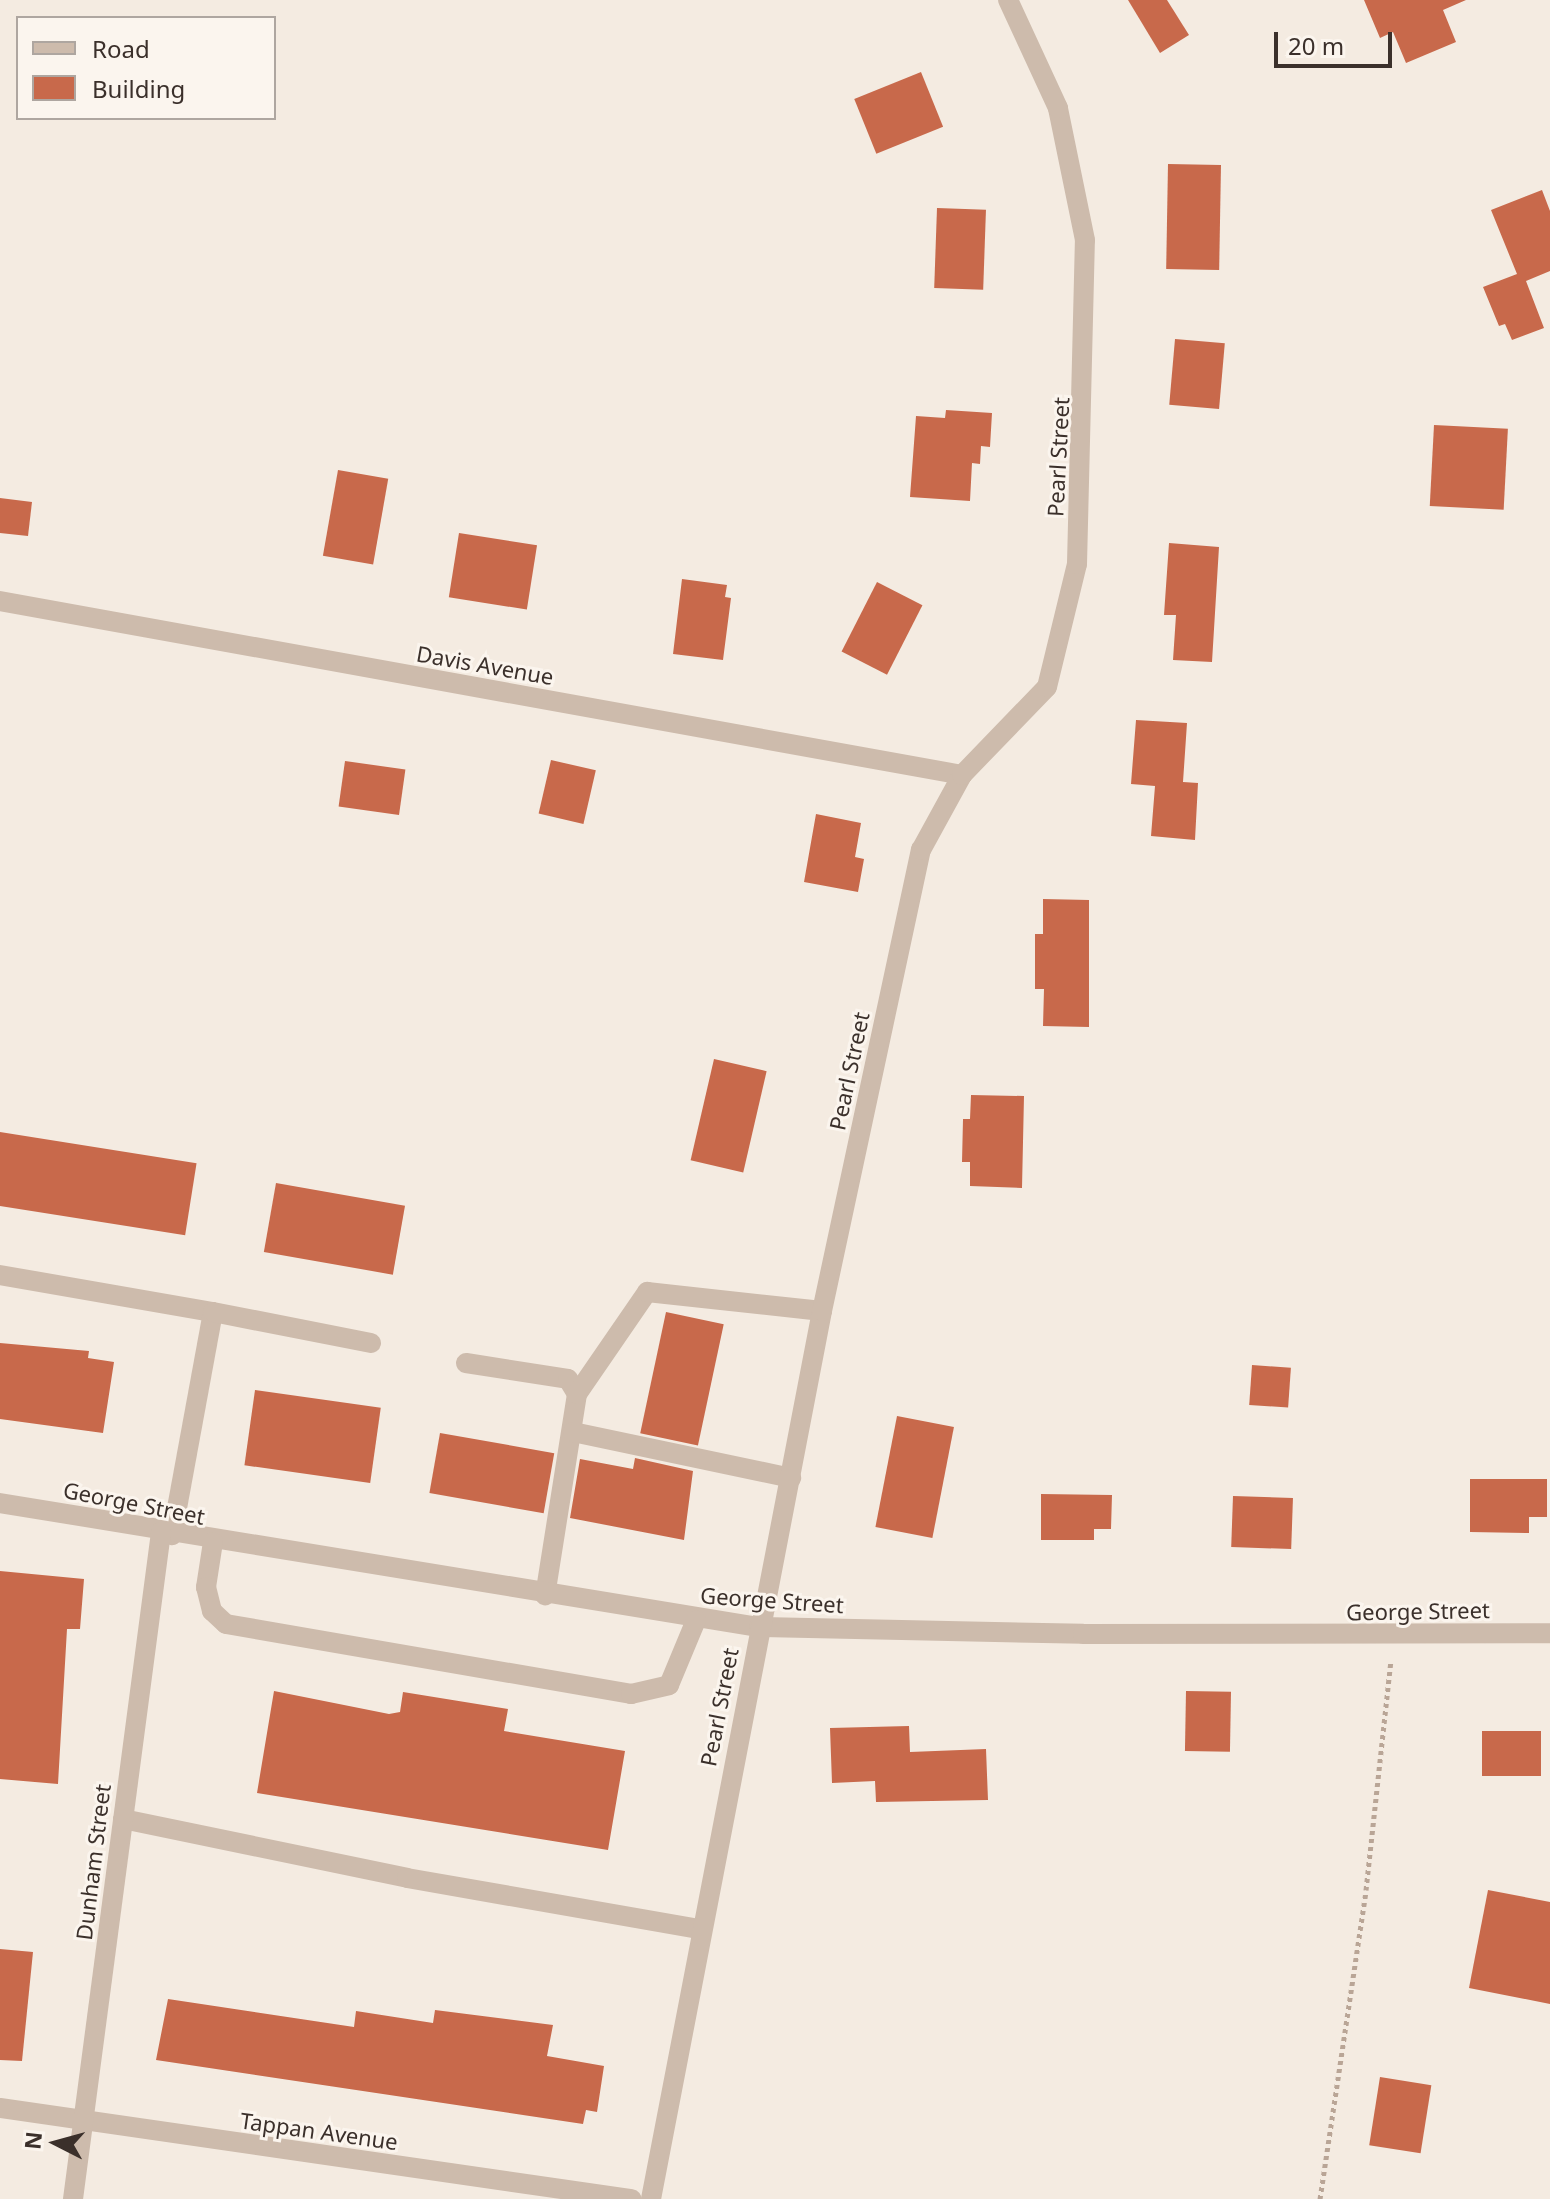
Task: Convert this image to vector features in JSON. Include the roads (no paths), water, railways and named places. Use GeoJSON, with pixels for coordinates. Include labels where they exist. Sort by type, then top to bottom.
{"type":"FeatureCollection","features":[{"type":"Feature","properties":{"kind":"street","name":"Pearl Street"},"geometry":{"type":"LineString","coordinates":[[651,2199],[700,1929],[822,1311],[921,850],[962,775],[1047,687],[1077,564],[1085,240],[1058,108],[1008,0]]}},
{"type":"Feature","properties":{"kind":"street","name":"Davis Avenue"},"geometry":{"type":"LineString","coordinates":[[0,601],[962,775]]}},
{"type":"Feature","properties":{"kind":"street"},"geometry":{"type":"LineString","coordinates":[[0,1275],[371,1343]]}},
{"type":"Feature","properties":{"kind":"street"},"geometry":{"type":"LineString","coordinates":[[545,1595],[577,1394],[647,1292],[822,1311]]}},
{"type":"Feature","properties":{"kind":"street","name":"Dunham Street"},"geometry":{"type":"LineString","coordinates":[[73,2199],[123,1819],[167,1533],[213,1312]]}},
{"type":"Feature","properties":{"kind":"street"},"geometry":{"type":"LineString","coordinates":[[466,1363],[568,1379],[577,1394]]}},
{"type":"Feature","properties":{"kind":"street"},"geometry":{"type":"LineString","coordinates":[[573,1432],[791,1478]]}},
{"type":"Feature","properties":{"kind":"street","name":"George Street"},"geometry":{"type":"LineString","coordinates":[[0,1503],[213,1542],[696,1620],[759,1627],[1394,1637],[1550,1633]]}},
{"type":"Feature","properties":{"kind":"street"},"geometry":{"type":"LineString","coordinates":[[213,1542],[206,1587],[212,1611],[226,1624],[631,1694],[669,1685],[696,1620]]}},
{"type":"Feature","properties":{"kind":"street"},"geometry":{"type":"LineString","coordinates":[[123,1819],[407,1878],[700,1929]]}},
{"type":"Feature","properties":{"kind":"street","name":"Tappan Avenue"},"geometry":{"type":"LineString","coordinates":[[0,2108],[631,2199]]}}]}
